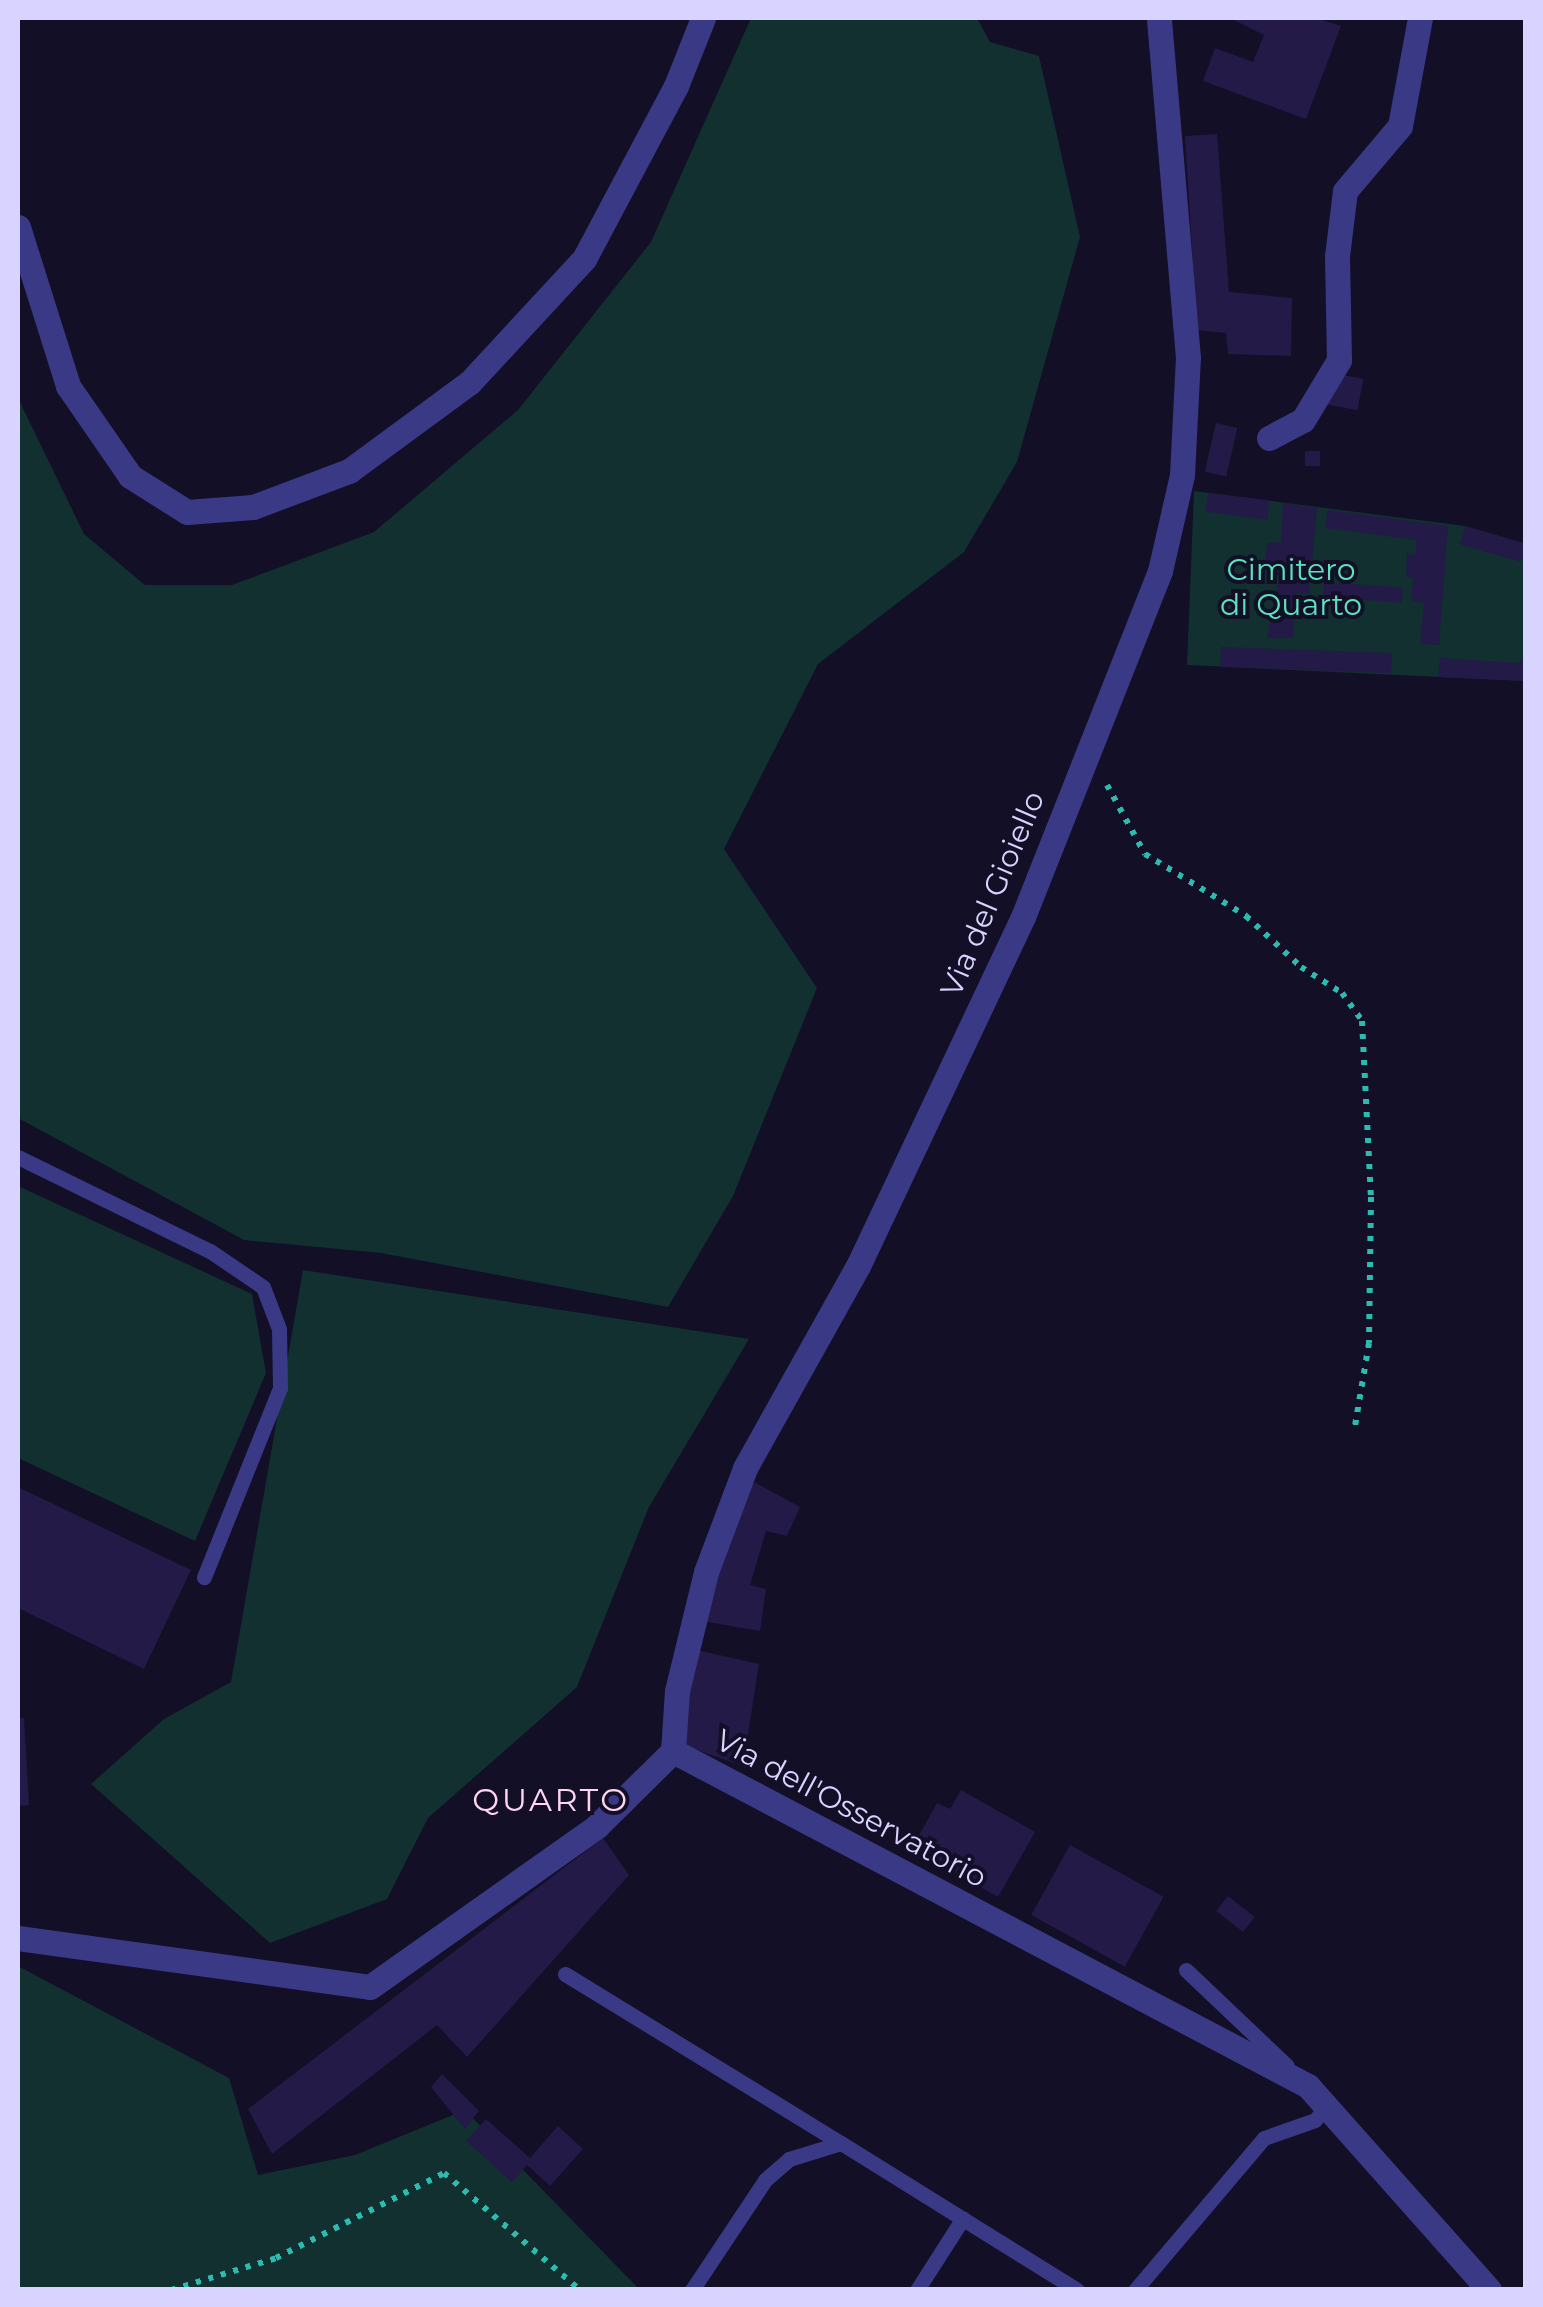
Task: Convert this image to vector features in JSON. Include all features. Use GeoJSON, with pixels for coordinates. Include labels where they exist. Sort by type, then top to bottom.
{"type":"FeatureCollection","features":[{"type":"Feature","properties":{"kind":"street"},"geometry":{"type":"LineString","coordinates":[[18,228],[68,386],[130,476],[187,512],[253,508],[349,471],[470,382],[584,259],[676,86],[704,18]]}},
{"type":"Feature","properties":{"kind":"street","name":"Via del Gioiello"},"geometry":{"type":"LineString","coordinates":[[672,1751],[677,1691],[706,1572],[745,1468],[866,1248],[1023,916],[1160,571],[1182,475],[1188,358],[1160,18]]}},
{"type":"Feature","properties":{"kind":"street"},"geometry":{"type":"LineString","coordinates":[[1269,438],[1303,420],[1339,360],[1337,256],[1344,191],[1400,126],[1420,18]]}},
{"type":"Feature","properties":{"kind":"street","name":"Via dell'Osservatorio"},"geometry":{"type":"LineString","coordinates":[[18,1938],[370,1987],[597,1826],[672,1751],[1308,2086],[1489,2290]]}},
{"type":"Feature","properties":{"kind":"lane"},"geometry":{"type":"LineString","coordinates":[[18,1157],[210,1251],[263,1287],[279,1329],[280,1388],[204,1577]]}},
{"type":"Feature","properties":{"kind":"lane"},"geometry":{"type":"LineString","coordinates":[[1186,1970],[1308,2086]]}},
{"type":"Feature","properties":{"kind":"lane"},"geometry":{"type":"LineString","coordinates":[[564,1974],[1076,2290]]}},
{"type":"Feature","properties":{"kind":"lane"},"geometry":{"type":"LineString","coordinates":[[1134,2290],[1264,2138],[1315,2120],[1325,2108]]}},
{"type":"Feature","properties":{"kind":"lane"},"geometry":{"type":"LineString","coordinates":[[692,2290],[765,2180],[789,2158],[840,2143]]}},
{"type":"Feature","properties":{"kind":"lane"},"geometry":{"type":"LineString","coordinates":[[917,2290],[963,2218]]}},
{"type":"Feature","properties":{"kind":"path"},"geometry":{"type":"LineString","coordinates":[[1078,776],[1106,782],[1146,854],[1246,916],[1301,967],[1342,993],[1362,1021],[1371,1197],[1369,1343],[1354,1432]]}},
{"type":"Feature","properties":{"kind":"path"},"geometry":{"type":"LineString","coordinates":[[171,2290],[276,2258],[444,2172],[580,2290]]}},
{"type":"Feature","properties":{"kind":"green space"},"geometry":{"type":"Polygon","coordinates":[[[751,18],[977,18],[990,42],[1039,56],[1080,237],[1017,462],[964,552],[818,664],[724,849],[817,988],[733,1196],[668,1307],[381,1253],[244,1240],[18,1118],[18,398],[84,534],[145,585],[232,585],[374,532],[518,410],[651,242],[751,18]]]}},
{"type":"Feature","properties":{"kind":"green space","name":"Cimitero di Quarto"},"geometry":{"type":"Polygon","coordinates":[[[1194,491],[1465,526],[1525,544],[1525,681],[1187,665],[1194,491]]]}},
{"type":"Feature","properties":{"kind":"green space"},"geometry":{"type":"Polygon","coordinates":[[[18,1186],[252,1294],[266,1373],[195,1541],[18,1458],[18,1186]]]}},
{"type":"Feature","properties":{"kind":"green space"},"geometry":{"type":"Polygon","coordinates":[[[303,1270],[749,1339],[649,1507],[577,1687],[428,1818],[387,1899],[270,1943],[91,1784],[164,1719],[231,1682],[303,1270]]]}},
{"type":"Feature","properties":{"kind":"green space"},"geometry":{"type":"Polygon","coordinates":[[[18,1966],[229,2078],[258,2175],[355,2155],[465,2110],[639,2289],[18,2289],[18,1966]]]}},
{"type":"Feature","properties":{"kind":"building"},"geometry":{"type":"Polygon","coordinates":[[[1230,18],[1317,18],[1341,26],[1306,119],[1203,81],[1215,48],[1253,62],[1264,35],[1230,18]]]}},
{"type":"Feature","properties":{"kind":"building"},"geometry":{"type":"Polygon","coordinates":[[[1217,134],[1229,292],[1292,298],[1291,356],[1228,354],[1226,333],[1197,330],[1185,136],[1217,134]]]}},
{"type":"Feature","properties":{"kind":"building"},"geometry":{"type":"Polygon","coordinates":[[[1333,373],[1363,379],[1357,410],[1327,404],[1333,373]]]}},
{"type":"Feature","properties":{"kind":"building"},"geometry":{"type":"Polygon","coordinates":[[[1216,423],[1237,428],[1226,477],[1205,472],[1216,423]]]}},
{"type":"Feature","properties":{"kind":"building"},"geometry":{"type":"Polygon","coordinates":[[[1305,451],[1320,451],[1320,466],[1305,466],[1305,451]]]}},
{"type":"Feature","properties":{"kind":"building"},"geometry":{"type":"Polygon","coordinates":[[[1208,493],[1270,501],[1267,519],[1206,512],[1208,493]]]}},
{"type":"Feature","properties":{"kind":"building"},"geometry":{"type":"Polygon","coordinates":[[[1283,503],[1317,508],[1309,594],[1296,594],[1293,638],[1267,638],[1281,568],[1265,566],[1267,543],[1281,542],[1283,503]]]}},
{"type":"Feature","properties":{"kind":"building"},"geometry":{"type":"Polygon","coordinates":[[[1328,510],[1448,526],[1439,645],[1420,644],[1424,603],[1411,601],[1413,578],[1406,577],[1407,553],[1415,555],[1417,540],[1325,528],[1328,510]]]}},
{"type":"Feature","properties":{"kind":"building"},"geometry":{"type":"Polygon","coordinates":[[[1465,526],[1526,543],[1521,562],[1460,544],[1465,526]]]}},
{"type":"Feature","properties":{"kind":"building"},"geometry":{"type":"Polygon","coordinates":[[[1324,582],[1403,588],[1402,602],[1323,597],[1324,582]]]}},
{"type":"Feature","properties":{"kind":"building"},"geometry":{"type":"Polygon","coordinates":[[[1221,647],[1392,653],[1391,673],[1220,667],[1221,647]]]}},
{"type":"Feature","properties":{"kind":"building"},"geometry":{"type":"Polygon","coordinates":[[[1526,653],[1526,681],[1438,677],[1440,658],[1519,663],[1526,653]]]}},
{"type":"Feature","properties":{"kind":"building"},"geometry":{"type":"Polygon","coordinates":[[[754,1482],[800,1507],[787,1536],[766,1531],[750,1585],[766,1589],[760,1631],[702,1621],[733,1516],[754,1482]]]}},
{"type":"Feature","properties":{"kind":"building"},"geometry":{"type":"Polygon","coordinates":[[[18,1487],[191,1570],[144,1669],[18,1608],[18,1487]]]}},
{"type":"Feature","properties":{"kind":"building"},"geometry":{"type":"Polygon","coordinates":[[[697,1650],[759,1664],[743,1766],[680,1744],[697,1650]]]}},
{"type":"Feature","properties":{"kind":"building"},"geometry":{"type":"Polygon","coordinates":[[[18,1718],[24,1718],[29,1805],[18,1806],[18,1718]]]}},
{"type":"Feature","properties":{"kind":"building"},"geometry":{"type":"Polygon","coordinates":[[[961,1790],[1035,1832],[998,1897],[912,1848],[937,1803],[950,1809],[961,1790]]]}},
{"type":"Feature","properties":{"kind":"building"},"geometry":{"type":"Polygon","coordinates":[[[603,1838],[629,1875],[467,2057],[437,2025],[272,2154],[248,2109],[603,1838]]]}},
{"type":"Feature","properties":{"kind":"building"},"geometry":{"type":"Polygon","coordinates":[[[1070,1845],[1164,1897],[1125,1967],[1031,1915],[1070,1845]]]}},
{"type":"Feature","properties":{"kind":"building"},"geometry":{"type":"Polygon","coordinates":[[[1228,1896],[1255,1917],[1243,1932],[1216,1911],[1228,1896]]]}},
{"type":"Feature","properties":{"kind":"building"},"geometry":{"type":"Polygon","coordinates":[[[442,2074],[479,2111],[465,2129],[431,2087],[442,2074]]]}},
{"type":"Feature","properties":{"kind":"building"},"geometry":{"type":"Polygon","coordinates":[[[486,2119],[530,2158],[558,2126],[583,2149],[550,2186],[527,2165],[512,2182],[466,2141],[486,2119]]]}},
{"type":"Feature","properties":{"kind":"district","name":"QUARTO"},"geometry":{"type":"Point","coordinates":[551,1800]}}]}
